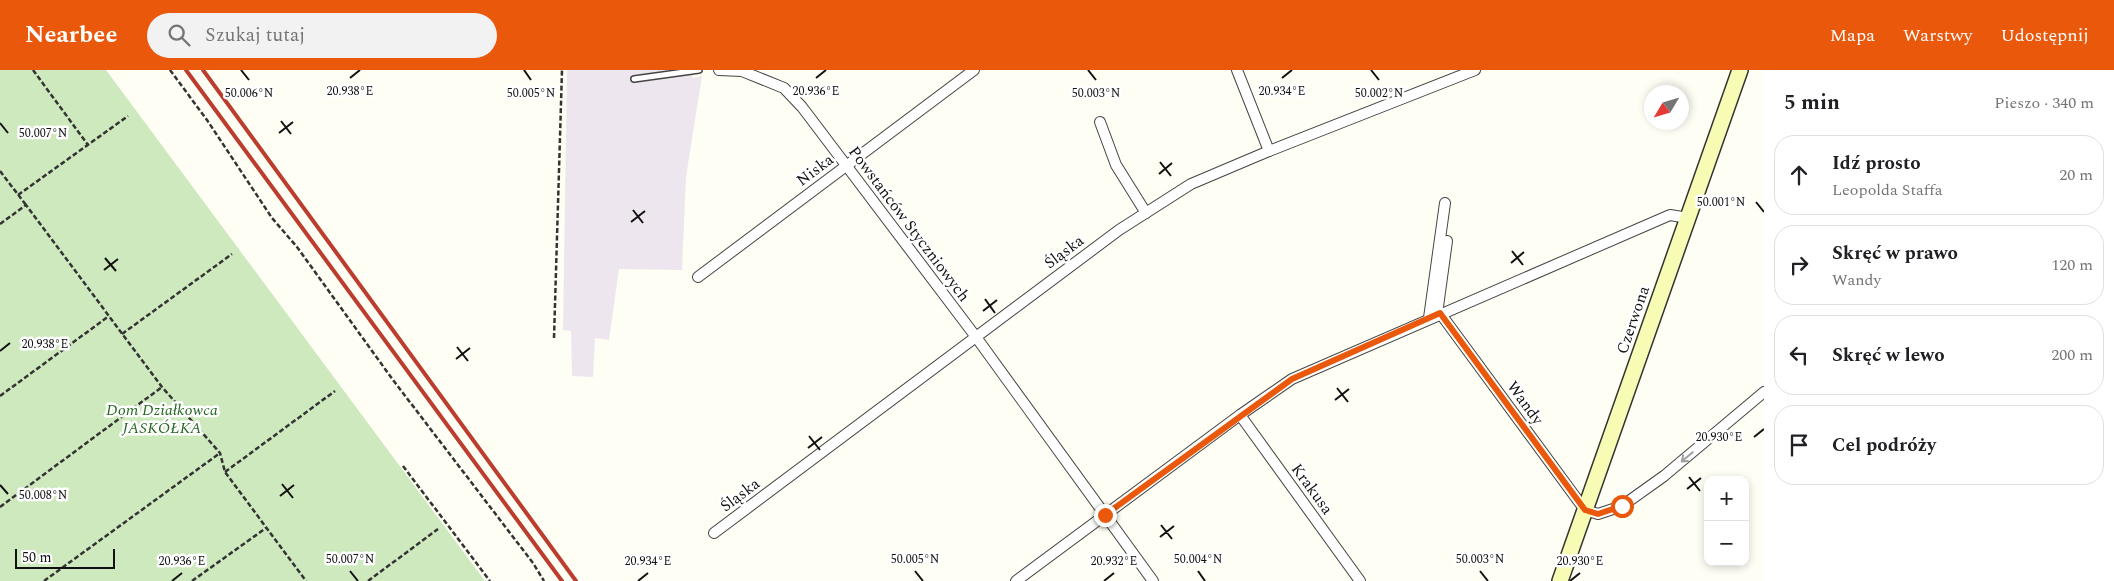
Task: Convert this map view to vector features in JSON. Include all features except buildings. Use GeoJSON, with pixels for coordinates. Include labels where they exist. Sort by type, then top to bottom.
{"type":"FeatureCollection","features":[{"type":"Feature","properties":{"kind":"main road","name":"Czerwona"},"geometry":{"type":"LineString","coordinates":[[1560,581],[1740,70]]}},
{"type":"Feature","properties":{"kind":"street","name":"Powstańców Styczniowych"},"geometry":{"type":"LineString","coordinates":[[719,70],[742,71],[784,88],[802,107],[976,337],[1153,581]]}},
{"type":"Feature","properties":{"kind":"street","name":"Niska"},"geometry":{"type":"LineString","coordinates":[[698,277],[974,70]]}},
{"type":"Feature","properties":{"kind":"street"},"geometry":{"type":"LineString","coordinates":[[1237,70],[1269,151]]}},
{"type":"Feature","properties":{"kind":"street","name":"Śląska"},"geometry":{"type":"LineString","coordinates":[[714,533],[1119,230],[1191,184],[1269,151],[1475,70]]}},
{"type":"Feature","properties":{"kind":"street"},"geometry":{"type":"LineString","coordinates":[[1100,122],[1116,165],[1146,213]]}},
{"type":"Feature","properties":{"kind":"street"},"geometry":{"type":"LineString","coordinates":[[1435,315],[1444,203]]}},
{"type":"Feature","properties":{"kind":"street"},"geometry":{"type":"LineString","coordinates":[[1016,581],[1240,415],[1292,379],[1435,315],[1670,215],[1688,218]]}},
{"type":"Feature","properties":{"kind":"street"},"geometry":{"type":"LineString","coordinates":[[1435,315],[1447,241]]}},
{"type":"Feature","properties":{"kind":"street","name":"Wandy"},"geometry":{"type":"LineString","coordinates":[[1435,315],[1585,510]]}},
{"type":"Feature","properties":{"kind":"street"},"geometry":{"type":"LineString","coordinates":[[1585,510],[1598,514],[1622,506],[1664,476],[1764,392]]}},
{"type":"Feature","properties":{"kind":"street","name":"Krakusa"},"geometry":{"type":"LineString","coordinates":[[1240,415],[1360,581]]}},
{"type":"Feature","properties":{"kind":"lane"},"geometry":{"type":"LineString","coordinates":[[634,79],[699,70]]}},
{"type":"Feature","properties":{"kind":"path"},"geometry":{"type":"LineString","coordinates":[[33,70],[88,145]]}},
{"type":"Feature","properties":{"kind":"path"},"geometry":{"type":"LineString","coordinates":[[170,70],[272,218],[297,247],[393,380],[533,563],[544,581]]}},
{"type":"Feature","properties":{"kind":"path"},"geometry":{"type":"LineString","coordinates":[[554,338],[562,70]]}},
{"type":"Feature","properties":{"kind":"path"},"geometry":{"type":"LineString","coordinates":[[18,195],[128,116]]}},
{"type":"Feature","properties":{"kind":"path"},"geometry":{"type":"LineString","coordinates":[[0,171],[162,387],[220,453],[225,472],[306,581]]}},
{"type":"Feature","properties":{"kind":"path"},"geometry":{"type":"LineString","coordinates":[[0,224],[26,205]]}},
{"type":"Feature","properties":{"kind":"path"},"geometry":{"type":"LineString","coordinates":[[122,334],[232,254]]}},
{"type":"Feature","properties":{"kind":"path"},"geometry":{"type":"LineString","coordinates":[[0,396],[109,316]]}},
{"type":"Feature","properties":{"kind":"path"},"geometry":{"type":"LineString","coordinates":[[0,507],[162,387]]}},
{"type":"Feature","properties":{"kind":"path"},"geometry":{"type":"LineString","coordinates":[[225,472],[335,391]]}},
{"type":"Feature","properties":{"kind":"path"},"geometry":{"type":"LineString","coordinates":[[44,581],[220,453]]}},
{"type":"Feature","properties":{"kind":"path"},"geometry":{"type":"LineString","coordinates":[[403,466],[490,581]]}},
{"type":"Feature","properties":{"kind":"path"},"geometry":{"type":"LineString","coordinates":[[192,581],[266,528]]}},
{"type":"Feature","properties":{"kind":"path"},"geometry":{"type":"LineString","coordinates":[[368,581],[438,529]]}},
{"type":"Feature","properties":{"kind":"shaded area"},"geometry":{"type":"Polygon","coordinates":[[[567,70],[692,70],[693,78],[702,76],[686,177],[682,270],[619,269],[609,340],[595,338],[593,377],[572,376],[571,331],[563,330],[567,70]]]}},
{"type":"Feature","properties":{"kind":"green space","name":"Dom Działkowca JASKÓŁKA"},"geometry":{"type":"Polygon","coordinates":[[[0,70],[106,70],[485,581],[0,581],[0,70]]]}},
{"type":"Feature","properties":{"kind":"railway"},"geometry":{"type":"LineString","coordinates":[[186,70],[562,581]]}},
{"type":"Feature","properties":{"kind":"railway"},"geometry":{"type":"LineString","coordinates":[[203,70],[576,581]]}},
{"type":"Feature","properties":{"kind":"route"},"geometry":{"type":"LineString","coordinates":[[1105,515],[1292,379],[1440,313],[1585,510],[1598,514],[1622,506]]}}]}
